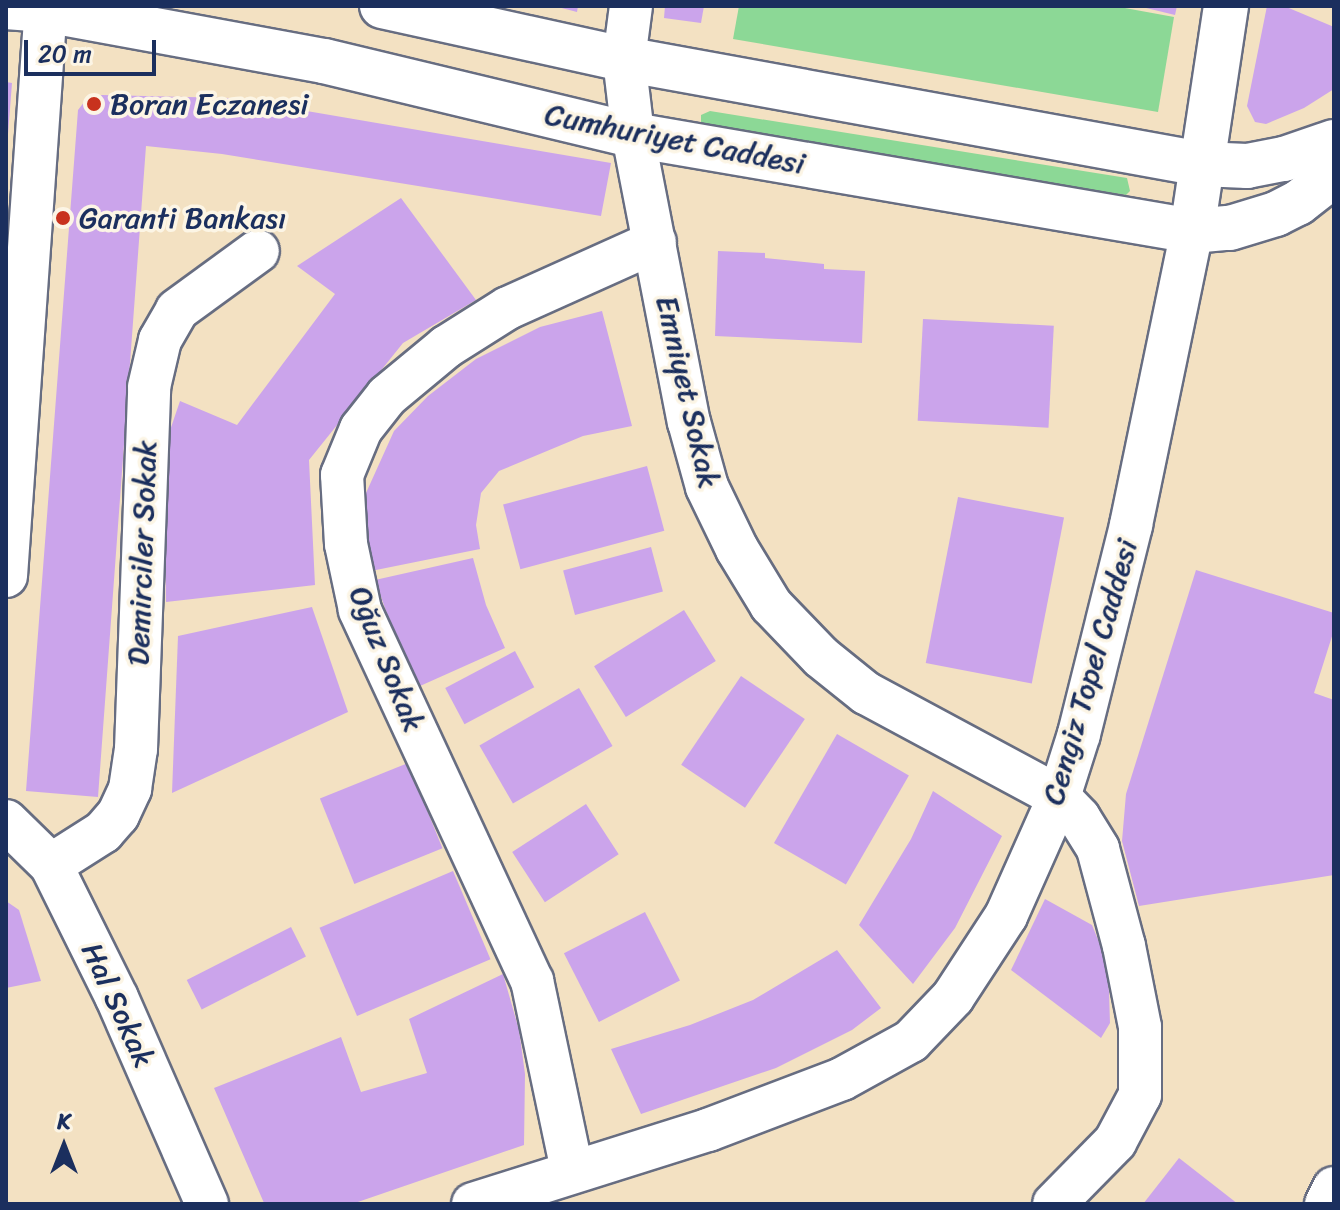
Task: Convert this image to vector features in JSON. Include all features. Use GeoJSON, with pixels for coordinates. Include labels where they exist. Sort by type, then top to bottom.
{"type":"FeatureCollection","features":[{"type":"Feature","properties":{"kind":"main road"},"geometry":{"type":"LineString","coordinates":[[382,6],[624,59],[1201,164],[1247,166],[1284,159],[1334,142]]}},
{"type":"Feature","properties":{"kind":"main road"},"geometry":{"type":"LineString","coordinates":[[1192,231],[1226,6]]}},
{"type":"Feature","properties":{"kind":"main road","name":"Cumhuriyet Caddesi"},"geometry":{"type":"LineString","coordinates":[[33,8],[324,61],[633,135],[1192,231],[1230,228],[1276,214],[1298,203],[1334,175]]}},
{"type":"Feature","properties":{"kind":"street","name":"Emniyet Sokak"},"geometry":{"type":"LineString","coordinates":[[631,6],[624,59],[633,135],[689,422],[707,487],[737,549],[771,605],[821,657],[866,693],[1059,797]]}},
{"type":"Feature","properties":{"kind":"street"},"geometry":{"type":"LineString","coordinates":[[6,576],[18,229],[33,8]]}},
{"type":"Feature","properties":{"kind":"street","name":"Cengiz Topel Caddesi"},"geometry":{"type":"LineString","coordinates":[[473,1204],[572,1170],[708,1130],[842,1079],[911,1041],[953,997],[1006,916],[1059,797],[1079,734],[1131,525],[1192,231]]}},
{"type":"Feature","properties":{"kind":"street","name":"Oğuz Sokak"},"geometry":{"type":"LineString","coordinates":[[572,1170],[532,981],[360,610],[346,544],[342,475],[361,429],[387,396],[446,347],[508,308],[655,242]]}},
{"type":"Feature","properties":{"kind":"street","name":"Demirciler Sokak"},"geometry":{"type":"LineString","coordinates":[[51,865],[103,832],[118,815],[130,789],[136,749],[147,414],[149,387],[160,340],[177,310],[258,251]]}},
{"type":"Feature","properties":{"kind":"street"},"geometry":{"type":"LineString","coordinates":[[1054,1204],[1115,1142],[1140,1095],[1140,1027],[1124,946],[1098,849],[1079,818],[1059,797]]}},
{"type":"Feature","properties":{"kind":"street","name":"Hal Sokak"},"geometry":{"type":"LineString","coordinates":[[6,821],[51,865],[117,998],[207,1204]]}},
{"type":"Feature","properties":{"kind":"street"},"geometry":{"type":"LineString","coordinates":[[1326,1204],[1334,1188]]}},
{"type":"Feature","properties":{"kind":"green space"},"geometry":{"type":"Polygon","coordinates":[[[739,6],[1114,6],[1174,17],[1158,112],[733,39],[739,6]]]}},
{"type":"Feature","properties":{"kind":"green space"},"geometry":{"type":"Polygon","coordinates":[[[710,111],[1127,178],[1130,191],[1126,195],[709,130],[701,123],[701,115],[710,111]]]}},
{"type":"Feature","properties":{"kind":"building"},"geometry":{"type":"Polygon","coordinates":[[[554,6],[578,6],[577,12],[554,6]]]}},
{"type":"Feature","properties":{"kind":"building"},"geometry":{"type":"Polygon","coordinates":[[[665,6],[704,6],[701,23],[664,18],[665,6]]]}},
{"type":"Feature","properties":{"kind":"building"},"geometry":{"type":"Polygon","coordinates":[[[1138,6],[1177,6],[1175,15],[1138,6]]]}},
{"type":"Feature","properties":{"kind":"building"},"geometry":{"type":"Polygon","coordinates":[[[1267,6],[1284,6],[1334,27],[1334,89],[1304,108],[1266,124],[1255,122],[1247,106],[1267,6]]]}},
{"type":"Feature","properties":{"kind":"building"},"geometry":{"type":"Polygon","coordinates":[[[6,82],[12,83],[8,134],[6,134],[6,82]]]}},
{"type":"Feature","properties":{"kind":"building"},"geometry":{"type":"Polygon","coordinates":[[[102,95],[230,98],[611,163],[601,216],[222,154],[146,146],[98,797],[26,791],[78,110],[85,101],[102,95]]]}},
{"type":"Feature","properties":{"kind":"building"},"geometry":{"type":"Polygon","coordinates":[[[401,198],[476,300],[403,343],[309,460],[315,585],[166,602],[163,451],[180,401],[237,425],[335,294],[297,266],[401,198]]]}},
{"type":"Feature","properties":{"kind":"building"},"geometry":{"type":"Polygon","coordinates":[[[718,251],[765,253],[765,258],[824,264],[824,269],[865,271],[862,343],[715,336],[718,251]]]}},
{"type":"Feature","properties":{"kind":"building"},"geometry":{"type":"Polygon","coordinates":[[[602,311],[632,426],[583,436],[499,471],[481,493],[476,525],[480,549],[371,571],[363,536],[366,493],[394,431],[428,396],[476,359],[540,327],[602,311]]]}},
{"type":"Feature","properties":{"kind":"building"},"geometry":{"type":"Polygon","coordinates":[[[923,319],[1054,326],[1048,428],[918,421],[923,319]]]}},
{"type":"Feature","properties":{"kind":"building"},"geometry":{"type":"Polygon","coordinates":[[[647,466],[664,531],[520,569],[503,505],[647,466]]]}},
{"type":"Feature","properties":{"kind":"building"},"geometry":{"type":"Polygon","coordinates":[[[958,497],[1064,518],[1032,684],[926,663],[958,497]]]}},
{"type":"Feature","properties":{"kind":"building"},"geometry":{"type":"Polygon","coordinates":[[[651,547],[663,591],[575,615],[563,571],[651,547]]]}},
{"type":"Feature","properties":{"kind":"building"},"geometry":{"type":"Polygon","coordinates":[[[473,558],[486,605],[505,648],[420,686],[390,622],[375,580],[473,558]]]}},
{"type":"Feature","properties":{"kind":"building"},"geometry":{"type":"Polygon","coordinates":[[[1196,570],[1334,613],[1334,630],[1314,693],[1334,700],[1334,875],[1139,906],[1122,841],[1126,794],[1196,570]]]}},
{"type":"Feature","properties":{"kind":"building"},"geometry":{"type":"Polygon","coordinates":[[[312,607],[348,712],[172,793],[178,636],[312,607]]]}},
{"type":"Feature","properties":{"kind":"building"},"geometry":{"type":"Polygon","coordinates":[[[684,610],[716,661],[626,717],[594,666],[684,610]]]}},
{"type":"Feature","properties":{"kind":"building"},"geometry":{"type":"Polygon","coordinates":[[[515,651],[534,687],[464,724],[445,688],[515,651]]]}},
{"type":"Feature","properties":{"kind":"building"},"geometry":{"type":"Polygon","coordinates":[[[741,676],[805,719],[745,808],[681,765],[741,676]]]}},
{"type":"Feature","properties":{"kind":"building"},"geometry":{"type":"Polygon","coordinates":[[[579,688],[612,746],[513,804],[479,746],[579,688]]]}},
{"type":"Feature","properties":{"kind":"building"},"geometry":{"type":"Polygon","coordinates":[[[837,734],[909,776],[846,885],[774,843],[837,734]]]}},
{"type":"Feature","properties":{"kind":"building"},"geometry":{"type":"Polygon","coordinates":[[[408,763],[442,848],[354,884],[320,799],[408,763]]]}},
{"type":"Feature","properties":{"kind":"building"},"geometry":{"type":"Polygon","coordinates":[[[933,791],[1002,836],[955,928],[913,984],[859,925],[911,839],[933,791]]]}},
{"type":"Feature","properties":{"kind":"building"},"geometry":{"type":"Polygon","coordinates":[[[586,804],[619,854],[545,902],[512,852],[586,804]]]}},
{"type":"Feature","properties":{"kind":"building"},"geometry":{"type":"Polygon","coordinates":[[[453,871],[491,959],[357,1016],[320,928],[453,871]]]}},
{"type":"Feature","properties":{"kind":"building"},"geometry":{"type":"Polygon","coordinates":[[[1045,899],[1092,925],[1106,959],[1110,1023],[1101,1038],[1011,970],[1045,899]]]}},
{"type":"Feature","properties":{"kind":"building"},"geometry":{"type":"Polygon","coordinates":[[[6,901],[19,910],[41,981],[6,988],[6,901]]]}},
{"type":"Feature","properties":{"kind":"building"},"geometry":{"type":"Polygon","coordinates":[[[645,912],[680,981],[599,1022],[564,953],[645,912]]]}},
{"type":"Feature","properties":{"kind":"building"},"geometry":{"type":"Polygon","coordinates":[[[291,927],[306,956],[202,1010],[187,980],[291,927]]]}},
{"type":"Feature","properties":{"kind":"building"},"geometry":{"type":"Polygon","coordinates":[[[837,950],[881,1008],[852,1030],[776,1068],[641,1114],[611,1049],[690,1025],[753,1000],[837,950]]]}},
{"type":"Feature","properties":{"kind":"building"},"geometry":{"type":"Polygon","coordinates":[[[503,974],[519,1030],[525,1074],[524,1145],[352,1204],[264,1203],[214,1088],[341,1037],[361,1092],[427,1073],[409,1019],[503,974]]]}},
{"type":"Feature","properties":{"kind":"building"},"geometry":{"type":"Polygon","coordinates":[[[1179,1158],[1238,1204],[1143,1204],[1179,1158]]]}},
{"type":"Feature","properties":{"kind":"place","name":"Boran Eczanesi"},"geometry":{"type":"Point","coordinates":[94,104]}},
{"type":"Feature","properties":{"kind":"place","name":"Garanti Bankası"},"geometry":{"type":"Point","coordinates":[63,218]}}]}
